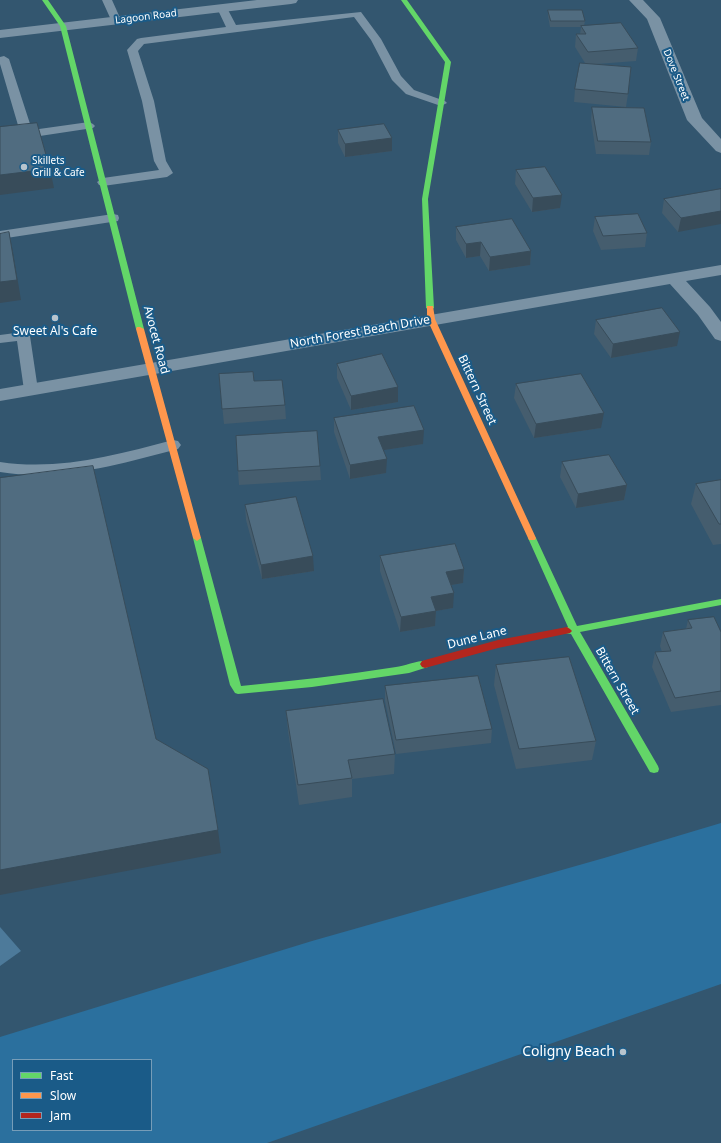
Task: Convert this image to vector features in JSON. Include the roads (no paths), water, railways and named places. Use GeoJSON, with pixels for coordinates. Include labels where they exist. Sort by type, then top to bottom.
{"type":"FeatureCollection","features":[{"type":"Feature","properties":{"kind":"street","name":"Avocet Road"},"geometry":{"type":"LineString","coordinates":[[45,0],[63,26],[150,368],[173,445],[235,685],[238,690]]}},
{"type":"Feature","properties":{"kind":"street","name":"Lagoon Road"},"geometry":{"type":"LineString","coordinates":[[0,34],[291,0]]}},
{"type":"Feature","properties":{"kind":"street","name":"Bittern Street"},"geometry":{"type":"LineString","coordinates":[[404,0],[448,62],[425,199],[431,320],[574,630],[654,769]]}},
{"type":"Feature","properties":{"kind":"street","name":"Dove Street"},"geometry":{"type":"LineString","coordinates":[[636,0],[653,18],[695,120],[721,148]]}},
{"type":"Feature","properties":{"kind":"street","name":"North Forest Beach Drive"},"geometry":{"type":"LineString","coordinates":[[0,396],[150,368],[721,270]]}},
{"type":"Feature","properties":{"kind":"street"},"geometry":{"type":"LineString","coordinates":[[677,278],[677,282],[704,311],[721,335]]}},
{"type":"Feature","properties":{"kind":"street","name":"Dune Lane"},"geometry":{"type":"LineString","coordinates":[[238,690],[312,683],[408,669],[498,644],[721,602]]}},
{"type":"Feature","properties":{"kind":"lane"},"geometry":{"type":"LineString","coordinates":[[110,0],[116,20]]}},
{"type":"Feature","properties":{"kind":"lane"},"geometry":{"type":"LineString","coordinates":[[222,8],[232,29]]}},
{"type":"Feature","properties":{"kind":"lane"},"geometry":{"type":"LineString","coordinates":[[103,182],[167,173],[160,161],[148,101],[132,50],[141,41],[357,14],[376,39],[400,83],[410,92],[441,103]]}},
{"type":"Feature","properties":{"kind":"lane"},"geometry":{"type":"LineString","coordinates":[[0,60],[4,59],[27,134]]}},
{"type":"Feature","properties":{"kind":"lane"},"geometry":{"type":"LineString","coordinates":[[0,138],[89,126]]}},
{"type":"Feature","properties":{"kind":"lane"},"geometry":{"type":"LineString","coordinates":[[0,235],[113,218]]}},
{"type":"Feature","properties":{"kind":"lane"},"geometry":{"type":"LineString","coordinates":[[0,339],[23,336],[31,390]]}},
{"type":"Feature","properties":{"kind":"lane"},"geometry":{"type":"LineString","coordinates":[[0,467],[41,470],[110,462],[173,445]]}},
{"type":"Feature","properties":{"kind":"place","name":"Skillets Grill & Cafe"},"geometry":{"type":"Point","coordinates":[24,167]}},
{"type":"Feature","properties":{"kind":"place","name":"Sweet Al's Cafe"},"geometry":{"type":"Point","coordinates":[55,318]}},
{"type":"Feature","properties":{"kind":"place","name":"Coligny Beach"},"geometry":{"type":"Point","coordinates":[623,1052]}}]}
